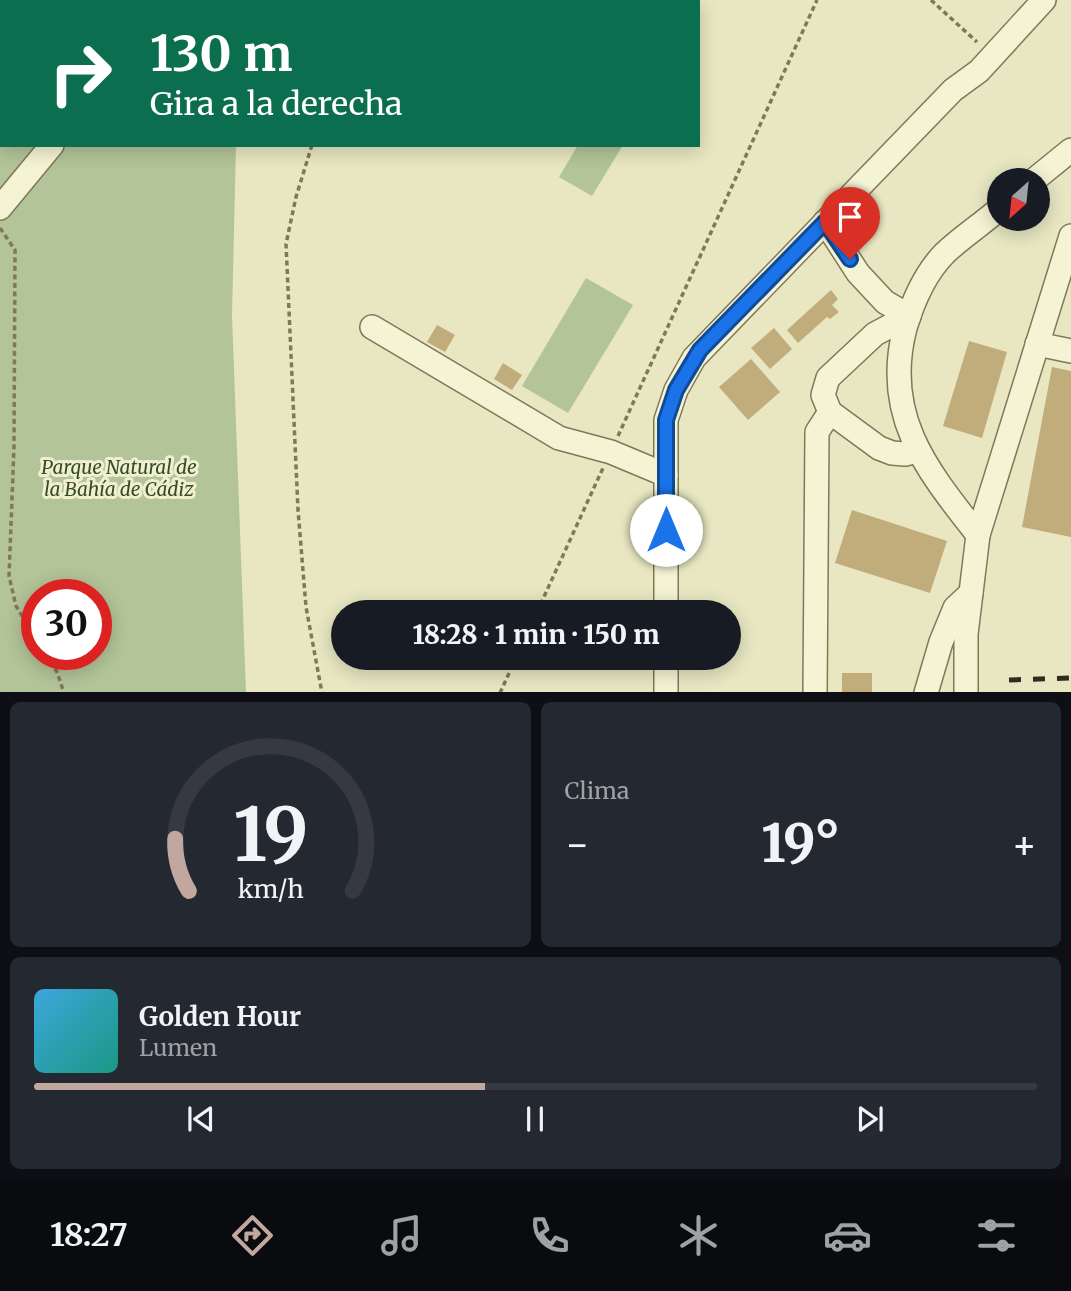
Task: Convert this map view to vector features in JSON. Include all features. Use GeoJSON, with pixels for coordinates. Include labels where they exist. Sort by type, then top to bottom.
{"type":"FeatureCollection","features":[{"type":"Feature","properties":{"kind":"street"},"geometry":{"type":"LineString","coordinates":[[666,600],[666,420],[676,390],[694,358],[953,90],[1023,0]]}},
{"type":"Feature","properties":{"kind":"street"},"geometry":{"type":"LineString","coordinates":[[1035,0],[1044,0]]}},
{"type":"Feature","properties":{"kind":"street"},"geometry":{"type":"LineString","coordinates":[[953,90],[979,71],[1044,0]]}},
{"type":"Feature","properties":{"kind":"street"},"geometry":{"type":"LineString","coordinates":[[0,208],[50,147]]}},
{"type":"Feature","properties":{"kind":"street"},"geometry":{"type":"LineString","coordinates":[[1049,168],[1071,150]]}},
{"type":"Feature","properties":{"kind":"street"},"geometry":{"type":"LineString","coordinates":[[978,535],[935,481],[918,451],[904,417],[899,382],[900,348],[920,287],[944,254],[987,219]]}},
{"type":"Feature","properties":{"kind":"street"},"geometry":{"type":"LineString","coordinates":[[825,222],[858,273],[885,302],[909,316]]}},
{"type":"Feature","properties":{"kind":"street"},"geometry":{"type":"LineString","coordinates":[[967,692],[966,634],[978,535],[1071,236]]}},
{"type":"Feature","properties":{"kind":"street"},"geometry":{"type":"LineString","coordinates":[[909,316],[875,334],[828,379],[823,396],[830,412],[879,448],[892,453],[918,451]]}},
{"type":"Feature","properties":{"kind":"street"},"geometry":{"type":"LineString","coordinates":[[372,327],[559,439],[611,452],[666,475]]}},
{"type":"Feature","properties":{"kind":"street"},"geometry":{"type":"LineString","coordinates":[[1037,344],[1071,351]]}},
{"type":"Feature","properties":{"kind":"street"},"geometry":{"type":"LineString","coordinates":[[815,692],[817,432],[830,412]]}},
{"type":"Feature","properties":{"kind":"street"},"geometry":{"type":"LineString","coordinates":[[926,692],[941,642],[955,608],[971,593]]}},
{"type":"Feature","properties":{"kind":"street"},"geometry":{"type":"LineString","coordinates":[[666,670],[666,692]]}},
{"type":"Feature","properties":{"kind":"path"},"geometry":{"type":"LineString","coordinates":[[543,600],[817,0]]}},
{"type":"Feature","properties":{"kind":"path"},"geometry":{"type":"LineString","coordinates":[[931,0],[984,48]]}},
{"type":"Feature","properties":{"kind":"path"},"geometry":{"type":"LineString","coordinates":[[311,147],[286,244],[286,268],[298,510],[306,607],[322,692]]}},
{"type":"Feature","properties":{"kind":"path"},"geometry":{"type":"LineString","coordinates":[[0,228],[15,250],[14,447],[9,576],[16,606],[21,614]]}},
{"type":"Feature","properties":{"kind":"path"},"geometry":{"type":"LineString","coordinates":[[56,670],[64,692]]}},
{"type":"Feature","properties":{"kind":"path"},"geometry":{"type":"LineString","coordinates":[[500,692],[510,670]]}},
{"type":"Feature","properties":{"kind":"green space","name":"Parque Natural de la Bahía de Cádiz"},"geometry":{"type":"Polygon","coordinates":[[[0,147],[236,147],[232,315],[246,692],[0,692],[0,147]]]}},
{"type":"Feature","properties":{"kind":"green space"},"geometry":{"type":"Polygon","coordinates":[[[577,147],[622,147],[592,196],[559,177],[577,147]]]}},
{"type":"Feature","properties":{"kind":"green space"},"geometry":{"type":"Polygon","coordinates":[[[586,278],[633,305],[568,413],[522,386],[586,278]]]}},
{"type":"Feature","properties":{"kind":"building"},"geometry":{"type":"Polygon","coordinates":[[[831,290],[838,299],[832,305],[839,312],[830,319],[827,317],[798,343],[787,330],[831,290]]]}},
{"type":"Feature","properties":{"kind":"building"},"geometry":{"type":"Polygon","coordinates":[[[437,325],[455,335],[445,352],[427,342],[437,325]]]}},
{"type":"Feature","properties":{"kind":"building"},"geometry":{"type":"Polygon","coordinates":[[[774,328],[792,349],[770,369],[751,348],[774,328]]]}},
{"type":"Feature","properties":{"kind":"building"},"geometry":{"type":"Polygon","coordinates":[[[969,341],[1007,352],[982,438],[943,426],[969,341]]]}},
{"type":"Feature","properties":{"kind":"building"},"geometry":{"type":"Polygon","coordinates":[[[751,359],[780,392],[748,420],[719,387],[751,359]]]}},
{"type":"Feature","properties":{"kind":"building"},"geometry":{"type":"Polygon","coordinates":[[[503,363],[522,375],[512,390],[494,379],[503,363]]]}},
{"type":"Feature","properties":{"kind":"building"},"geometry":{"type":"Polygon","coordinates":[[[1052,367],[1071,371],[1071,537],[1022,527],[1052,367]]]}},
{"type":"Feature","properties":{"kind":"building"},"geometry":{"type":"Polygon","coordinates":[[[852,510],[947,541],[930,593],[835,563],[852,510]]]}},
{"type":"Feature","properties":{"kind":"building"},"geometry":{"type":"Polygon","coordinates":[[[842,673],[872,673],[872,692],[842,692],[842,673]]]}},
{"type":"Feature","properties":{"kind":"railway"},"geometry":{"type":"LineString","coordinates":[[1009,680],[1071,678]]}},
{"type":"Feature","properties":{"kind":"route"},"geometry":{"type":"LineString","coordinates":[[666,530],[666,420],[676,390],[694,358],[825,222],[850,259]]}}]}
